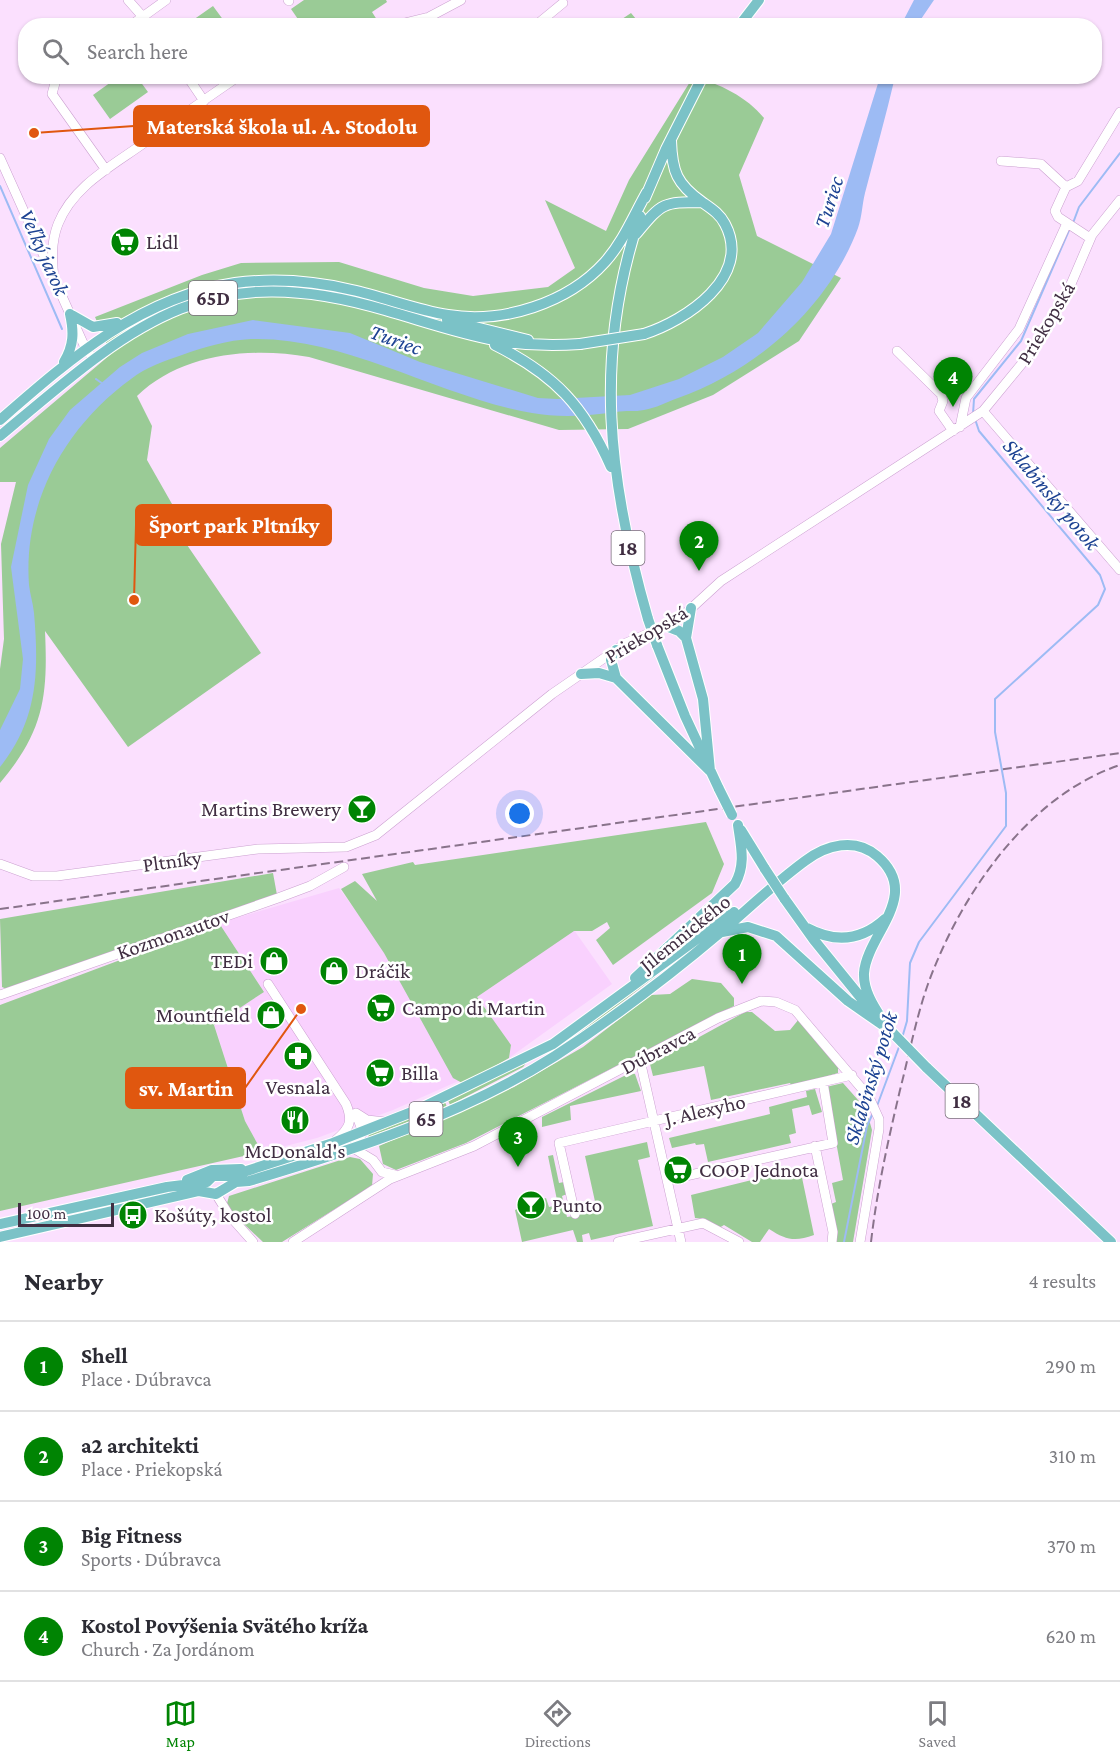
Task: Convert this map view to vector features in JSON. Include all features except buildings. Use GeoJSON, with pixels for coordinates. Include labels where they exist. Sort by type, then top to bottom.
{"type":"FeatureCollection","features":[{"type":"Feature","properties":{"kind":"main road"},"geometry":{"type":"LineString","coordinates":[[745,18],[759,0]]}},
{"type":"Feature","properties":{"kind":"main road","name":"18"},"geometry":{"type":"LineString","coordinates":[[700,84],[671,138],[647,192],[617,312],[611,378],[611,424],[615,476],[623,527],[657,645],[710,771],[732,814],[804,927],[886,1027],[1111,1242]]}},
{"type":"Feature","properties":{"kind":"main road"},"geometry":{"type":"LineString","coordinates":[[484,340],[535,346],[580,344],[644,334],[672,323],[699,307],[725,273],[731,251],[730,235],[720,216],[676,177],[672,162],[671,138]]}},
{"type":"Feature","properties":{"kind":"main road"},"geometry":{"type":"LineString","coordinates":[[413,307],[449,316],[478,316],[523,310],[562,296],[593,274],[606,261],[647,192]]}},
{"type":"Feature","properties":{"kind":"main road"},"geometry":{"type":"LineString","coordinates":[[634,237],[656,211],[668,203],[702,202]]}},
{"type":"Feature","properties":{"kind":"main road","name":"65D"},"geometry":{"type":"LineString","coordinates":[[0,420],[59,368],[86,348],[129,320],[160,304],[196,292],[237,283],[311,282],[340,287],[413,307]]}},
{"type":"Feature","properties":{"kind":"main road","name":"65D"},"geometry":{"type":"LineString","coordinates":[[0,436],[93,359],[134,330],[173,310],[221,296],[268,291],[307,293],[347,299],[484,340]]}},
{"type":"Feature","properties":{"kind":"main road"},"geometry":{"type":"LineString","coordinates":[[413,307],[486,332],[549,345]]}},
{"type":"Feature","properties":{"kind":"main road"},"geometry":{"type":"LineString","coordinates":[[70,314],[93,327],[129,320]]}},
{"type":"Feature","properties":{"kind":"main road"},"geometry":{"type":"LineString","coordinates":[[59,368],[72,346],[74,336],[70,314]]}},
{"type":"Feature","properties":{"kind":"main road"},"geometry":{"type":"LineString","coordinates":[[484,340],[525,360],[558,386],[581,410],[599,439],[615,476]]}},
{"type":"Feature","properties":{"kind":"main road"},"geometry":{"type":"LineString","coordinates":[[691,608],[686,638],[703,699],[710,771]]}},
{"type":"Feature","properties":{"kind":"main road"},"geometry":{"type":"LineString","coordinates":[[666,626],[679,630],[686,638]]}},
{"type":"Feature","properties":{"kind":"main road"},"geometry":{"type":"LineString","coordinates":[[616,650],[611,660],[616,678]]}},
{"type":"Feature","properties":{"kind":"main road"},"geometry":{"type":"LineString","coordinates":[[581,674],[599,673],[616,678],[710,771]]}},
{"type":"Feature","properties":{"kind":"main road"},"geometry":{"type":"LineString","coordinates":[[629,987],[637,975],[735,884],[742,867],[738,825]]}},
{"type":"Feature","properties":{"kind":"main road"},"geometry":{"type":"LineString","coordinates":[[755,900],[817,853],[836,845],[851,845],[871,851],[889,870],[895,895],[888,917],[867,960],[864,975],[867,993],[886,1027]]}},
{"type":"Feature","properties":{"kind":"main road","name":"Jilemnického"},"geometry":{"type":"LineString","coordinates":[[167,1187],[215,1187],[243,1170],[333,1143],[457,1092],[553,1044],[746,903],[755,900]]}},
{"type":"Feature","properties":{"kind":"main road","name":"Jilemnického"},"geometry":{"type":"LineString","coordinates":[[0,1237],[236,1182],[249,1181],[378,1139],[474,1098],[540,1065],[602,1024],[719,933],[755,900]]}},
{"type":"Feature","properties":{"kind":"main road"},"geometry":{"type":"LineString","coordinates":[[804,927],[822,937],[840,939],[866,933],[888,917]]}},
{"type":"Feature","properties":{"kind":"main road"},"geometry":{"type":"LineString","coordinates":[[719,933],[748,927],[776,936],[848,1002],[886,1027]]}},
{"type":"Feature","properties":{"kind":"main road","name":"Jilemnického"},"geometry":{"type":"LineString","coordinates":[[0,1224],[167,1187],[212,1170],[236,1168],[243,1170]]}},
{"type":"Feature","properties":{"kind":"street"},"geometry":{"type":"LineString","coordinates":[[128,0],[146,18]]}},
{"type":"Feature","properties":{"kind":"street"},"geometry":{"type":"LineString","coordinates":[[140,18],[166,0]]}},
{"type":"Feature","properties":{"kind":"street"},"geometry":{"type":"LineString","coordinates":[[425,18],[461,0]]}},
{"type":"Feature","properties":{"kind":"street"},"geometry":{"type":"LineString","coordinates":[[545,18],[563,3]]}},
{"type":"Feature","properties":{"kind":"street"},"geometry":{"type":"LineString","coordinates":[[55,84],[52,94],[106,170]]}},
{"type":"Feature","properties":{"kind":"street"},"geometry":{"type":"LineString","coordinates":[[192,84],[204,101]]}},
{"type":"Feature","properties":{"kind":"street"},"geometry":{"type":"LineString","coordinates":[[54,279],[53,241],[58,223],[77,194],[106,170],[228,84]]}},
{"type":"Feature","properties":{"kind":"street"},"geometry":{"type":"LineString","coordinates":[[1090,238],[1058,217],[1056,211],[1066,188],[1078,181],[1120,112]]}},
{"type":"Feature","properties":{"kind":"street"},"geometry":{"type":"LineString","coordinates":[[0,158],[70,314],[93,359]]}},
{"type":"Feature","properties":{"kind":"street"},"geometry":{"type":"LineString","coordinates":[[1001,161],[1041,164],[1066,188]]}},
{"type":"Feature","properties":{"kind":"street","name":"Priekopská"},"geometry":{"type":"LineString","coordinates":[[346,846],[362,843],[386,829],[520,719],[616,650],[635,638],[666,626],[691,608],[722,580],[981,413],[1017,372],[1041,338],[1068,291],[1090,238],[1102,219],[1120,200]]}},
{"type":"Feature","properties":{"kind":"street"},"geometry":{"type":"LineString","coordinates":[[897,351],[941,394],[943,401],[939,411],[960,427],[966,398],[1019,329],[1067,223]]}},
{"type":"Feature","properties":{"kind":"street"},"geometry":{"type":"LineString","coordinates":[[981,413],[1120,570]]}},
{"type":"Feature","properties":{"kind":"street","name":"Pltníky"},"geometry":{"type":"LineString","coordinates":[[0,864],[25,874],[57,876],[258,849],[346,846]]}},
{"type":"Feature","properties":{"kind":"street","name":"Kozmonautov"},"geometry":{"type":"LineString","coordinates":[[0,995],[289,894],[344,867]]}},
{"type":"Feature","properties":{"kind":"street"},"geometry":{"type":"LineString","coordinates":[[268,984],[346,1104],[356,1114],[367,1120],[387,1122]]}},
{"type":"Feature","properties":{"kind":"street","name":"Dúbravca"},"geometry":{"type":"LineString","coordinates":[[292,1242],[398,1175],[474,1146],[736,1010],[761,1001],[795,1010],[869,1097],[879,1119],[860,1242]]}},
{"type":"Feature","properties":{"kind":"street"},"geometry":{"type":"LineString","coordinates":[[640,1060],[681,1242]]}},
{"type":"Feature","properties":{"kind":"street","name":"J. Alexyho"},"geometry":{"type":"LineString","coordinates":[[575,1214],[559,1143],[852,1075]]}},
{"type":"Feature","properties":{"kind":"street"},"geometry":{"type":"LineString","coordinates":[[668,1180],[833,1143],[822,1083]]}},
{"type":"Feature","properties":{"kind":"street"},"geometry":{"type":"LineString","coordinates":[[333,1143],[347,1130],[351,1122],[346,1104]]}},
{"type":"Feature","properties":{"kind":"street"},"geometry":{"type":"LineString","coordinates":[[356,1114],[363,1132],[353,1148],[373,1160],[387,1175],[398,1175]]}},
{"type":"Feature","properties":{"kind":"street"},"geometry":{"type":"LineString","coordinates":[[373,1160],[373,1148],[378,1139]]}},
{"type":"Feature","properties":{"kind":"street"},"geometry":{"type":"LineString","coordinates":[[815,1146],[833,1232],[832,1242]]}},
{"type":"Feature","properties":{"kind":"street"},"geometry":{"type":"LineString","coordinates":[[215,1187],[229,1215],[253,1242]]}},
{"type":"Feature","properties":{"kind":"street"},"geometry":{"type":"LineString","coordinates":[[618,1242],[708,1223],[739,1242]]}},
{"type":"Feature","properties":{"kind":"shaded area","name":"Campo di Martin"},"geometry":{"type":"Polygon","coordinates":[[[339,888],[429,1011],[463,1079],[393,1110],[317,1138],[262,1152],[245,1121],[214,1024],[264,992],[219,923],[339,888]]]}},
{"type":"Feature","properties":{"kind":"shaded area"},"geometry":{"type":"Polygon","coordinates":[[[574,930],[612,984],[509,1058],[511,1045],[477,997],[574,930]]]}},
{"type":"Feature","properties":{"kind":"green space"},"geometry":{"type":"Polygon","coordinates":[[[304,0],[386,0],[387,2],[372,12],[376,18],[297,18],[291,9],[304,0]]]}},
{"type":"Feature","properties":{"kind":"green space"},"geometry":{"type":"Polygon","coordinates":[[[213,6],[222,18],[196,18],[213,6]]]}},
{"type":"Feature","properties":{"kind":"green space"},"geometry":{"type":"Polygon","coordinates":[[[631,13],[635,18],[624,18],[631,13]]]}},
{"type":"Feature","properties":{"kind":"green space"},"geometry":{"type":"Polygon","coordinates":[[[108,84],[142,84],[148,92],[110,119],[93,95],[108,84]]]}},
{"type":"Feature","properties":{"kind":"green space"},"geometry":{"type":"Polygon","coordinates":[[[689,84],[715,84],[732,92],[757,110],[764,118],[739,175],[757,236],[841,278],[799,341],[713,395],[628,429],[559,430],[309,357],[287,354],[241,354],[218,357],[175,370],[137,396],[152,426],[147,460],[176,511],[185,542],[261,653],[128,747],[45,631],[44,694],[40,712],[26,746],[0,783],[0,669],[4,639],[1,544],[16,482],[0,482],[0,448],[111,354],[95,317],[202,275],[241,263],[339,262],[424,288],[473,296],[548,287],[575,268],[545,200],[606,231],[629,180],[689,84]]]}},
{"type":"Feature","properties":{"kind":"green space"},"geometry":{"type":"Polygon","coordinates":[[[706,822],[724,864],[712,893],[613,965],[596,940],[610,928],[607,922],[592,931],[574,931],[477,997],[511,1045],[509,1058],[464,1084],[453,1078],[384,953],[341,889],[355,881],[377,901],[362,874],[413,862],[415,865],[706,822]]]}},
{"type":"Feature","properties":{"kind":"green space"},"geometry":{"type":"Polygon","coordinates":[[[273,873],[277,895],[9,990],[2,987],[0,919],[273,873]]]}},
{"type":"Feature","properties":{"kind":"green space"},"geometry":{"type":"Polygon","coordinates":[[[219,923],[264,992],[214,1025],[245,1121],[262,1152],[0,1211],[0,1005],[219,923]]]}},
{"type":"Feature","properties":{"kind":"green space"},"geometry":{"type":"Polygon","coordinates":[[[654,976],[655,977],[575,1036],[654,976]]]}},
{"type":"Feature","properties":{"kind":"green space"},"geometry":{"type":"Polygon","coordinates":[[[692,979],[721,983],[734,998],[734,1006],[466,1143],[396,1170],[383,1164],[379,1146],[514,1087],[583,1047],[651,995],[670,994],[692,979]]]}},
{"type":"Feature","properties":{"kind":"green space"},"geometry":{"type":"Polygon","coordinates":[[[745,1012],[752,1012],[775,1031],[790,1030],[799,1019],[838,1066],[838,1073],[792,1087],[790,1083],[711,1100],[704,1066],[653,1076],[650,1064],[745,1012]]]}},
{"type":"Feature","properties":{"kind":"green space"},"geometry":{"type":"Polygon","coordinates":[[[527,1062],[523,1067],[450,1105],[448,1100],[527,1062]]]}},
{"type":"Feature","properties":{"kind":"green space"},"geometry":{"type":"Polygon","coordinates":[[[630,1073],[635,1074],[641,1091],[570,1106],[571,1120],[542,1127],[542,1117],[630,1073]]]}},
{"type":"Feature","properties":{"kind":"green space"},"geometry":{"type":"Polygon","coordinates":[[[843,1083],[866,1109],[872,1130],[853,1242],[835,1242],[837,1236],[831,1204],[836,1202],[832,1183],[843,1180],[826,1087],[843,1083]]]}},
{"type":"Feature","properties":{"kind":"green space"},"geometry":{"type":"Polygon","coordinates":[[[815,1089],[822,1112],[812,1115],[809,1105],[792,1109],[796,1133],[789,1135],[791,1143],[708,1162],[704,1144],[696,1145],[695,1143],[672,1148],[669,1138],[770,1114],[769,1107],[807,1097],[806,1091],[815,1089]]]}},
{"type":"Feature","properties":{"kind":"green space"},"geometry":{"type":"Polygon","coordinates":[[[445,1102],[447,1107],[368,1137],[370,1132],[445,1102]]]}},
{"type":"Feature","properties":{"kind":"green space"},"geometry":{"type":"Polygon","coordinates":[[[647,1142],[650,1157],[638,1160],[653,1226],[591,1240],[589,1233],[582,1235],[583,1242],[577,1242],[573,1230],[522,1242],[515,1210],[527,1204],[528,1208],[534,1207],[533,1202],[546,1198],[549,1207],[558,1205],[548,1156],[553,1155],[559,1183],[564,1182],[567,1194],[562,1196],[567,1217],[579,1215],[576,1211],[596,1206],[585,1156],[647,1142]]]}},
{"type":"Feature","properties":{"kind":"green space"},"geometry":{"type":"Polygon","coordinates":[[[350,1157],[360,1159],[373,1174],[372,1186],[282,1242],[263,1242],[226,1207],[229,1196],[350,1157]]]}},
{"type":"Feature","properties":{"kind":"green space"},"geometry":{"type":"Polygon","coordinates":[[[800,1168],[814,1235],[791,1239],[769,1229],[760,1242],[752,1242],[724,1225],[719,1228],[704,1219],[695,1218],[691,1195],[800,1168]]]}},
{"type":"Feature","properties":{"kind":"water"},"geometry":{"type":"Polygon","coordinates":[[[914,0],[934,0],[922,18],[905,18],[914,0]]]}},
{"type":"Feature","properties":{"kind":"water"},"geometry":{"type":"Polygon","coordinates":[[[878,84],[893,84],[859,224],[845,257],[828,284],[809,310],[762,353],[707,386],[661,405],[641,411],[585,415],[553,416],[532,413],[462,394],[357,357],[322,347],[286,341],[251,339],[216,344],[143,371],[107,398],[86,420],[68,443],[41,496],[33,525],[29,554],[29,585],[36,634],[33,694],[22,731],[0,767],[0,730],[20,689],[23,659],[11,567],[28,485],[49,439],[70,410],[120,367],[142,353],[188,334],[253,320],[350,333],[420,362],[538,398],[630,395],[679,379],[723,357],[758,333],[802,282],[831,234],[878,84]]]}},
{"type":"Feature","properties":{"kind":"waterway","name":"Sklabinský potok"},"geometry":{"type":"LineString","coordinates":[[1073,223],[1079,207],[1120,153]]}},
{"type":"Feature","properties":{"kind":"waterway","name":"Veľký jarok"},"geometry":{"type":"LineString","coordinates":[[0,186],[62,329]]}},
{"type":"Feature","properties":{"kind":"waterway","name":"Sklabinský potok"},"geometry":{"type":"LineString","coordinates":[[973,414],[974,399],[1021,341],[1070,228]]}},
{"type":"Feature","properties":{"kind":"waterway","name":"Veľký jarok"},"geometry":{"type":"LineString","coordinates":[[96,379],[103,384]]}},
{"type":"Feature","properties":{"kind":"waterway","name":"Sklabinský potok"},"geometry":{"type":"LineString","coordinates":[[902,1038],[907,1021],[910,963],[919,942],[1006,826],[1006,793],[995,732],[995,699],[1098,605],[1105,589],[1100,575],[979,431],[975,419]]}},
{"type":"Feature","properties":{"kind":"waterway","name":"Sklabinský potok"},"geometry":{"type":"LineString","coordinates":[[877,1106],[899,1047]]}},
{"type":"Feature","properties":{"kind":"waterway","name":"Sklabinský potok"},"geometry":{"type":"LineString","coordinates":[[844,1242],[867,1126],[873,1113]]}},
{"type":"Feature","properties":{"kind":"railway"},"geometry":{"type":"LineString","coordinates":[[0,909],[1120,753]]}},
{"type":"Feature","properties":{"kind":"railway"},"geometry":{"type":"LineString","coordinates":[[871,1242],[887,1147],[916,1023],[928,984],[958,917],[978,884],[1001,853],[1027,825],[1055,800],[1086,780],[1120,765]]}},
{"type":"Feature","properties":{"kind":"place","name":"Materská škola ul. A. Stodolu"},"geometry":{"type":"Point","coordinates":[34,133]}},
{"type":"Feature","properties":{"kind":"place","name":"Lidl"},"geometry":{"type":"Point","coordinates":[125,242]}},
{"type":"Feature","properties":{"kind":"place","name":"Kostol Povýšenia Svätého kríža"},"geometry":{"type":"Point","coordinates":[953,407]}},
{"type":"Feature","properties":{"kind":"place","name":"a2 architekti"},"geometry":{"type":"Point","coordinates":[699,571]}},
{"type":"Feature","properties":{"kind":"place","name":"Šport park Pltníky"},"geometry":{"type":"Point","coordinates":[134,600]}},
{"type":"Feature","properties":{"kind":"place","name":"Martins Brewery"},"geometry":{"type":"Point","coordinates":[362,809]}},
{"type":"Feature","properties":{"kind":"place","name":"TEDi"},"geometry":{"type":"Point","coordinates":[274,961]}},
{"type":"Feature","properties":{"kind":"place","name":"Dráčik"},"geometry":{"type":"Point","coordinates":[334,971]}},
{"type":"Feature","properties":{"kind":"place","name":"Shell"},"geometry":{"type":"Point","coordinates":[742,984]}},
{"type":"Feature","properties":{"kind":"place","name":"Campo di Martin"},"geometry":{"type":"Point","coordinates":[381,1008]}},
{"type":"Feature","properties":{"kind":"place","name":"sv. Martin"},"geometry":{"type":"Point","coordinates":[301,1009]}},
{"type":"Feature","properties":{"kind":"place","name":"Mountfield"},"geometry":{"type":"Point","coordinates":[271,1015]}},
{"type":"Feature","properties":{"kind":"place","name":"Vesnala"},"geometry":{"type":"Point","coordinates":[298,1056]}},
{"type":"Feature","properties":{"kind":"place","name":"Billa"},"geometry":{"type":"Point","coordinates":[380,1073]}},
{"type":"Feature","properties":{"kind":"place","name":"McDonald's"},"geometry":{"type":"Point","coordinates":[295,1120]}},
{"type":"Feature","properties":{"kind":"place","name":"Big Fitness"},"geometry":{"type":"Point","coordinates":[518,1167]}},
{"type":"Feature","properties":{"kind":"place","name":"COOP Jednota"},"geometry":{"type":"Point","coordinates":[678,1170]}},
{"type":"Feature","properties":{"kind":"place","name":"Punto"},"geometry":{"type":"Point","coordinates":[531,1205]}},
{"type":"Feature","properties":{"kind":"place","name":"Košúty, kostol"},"geometry":{"type":"Point","coordinates":[133,1215]}},
{"type":"Feature","properties":{"kind":"water label","name":"Turiec"},"geometry":{"type":"Point","coordinates":[828,202]}},
{"type":"Feature","properties":{"kind":"water label","name":"Turiec"},"geometry":{"type":"Point","coordinates":[396,339]}}]}
